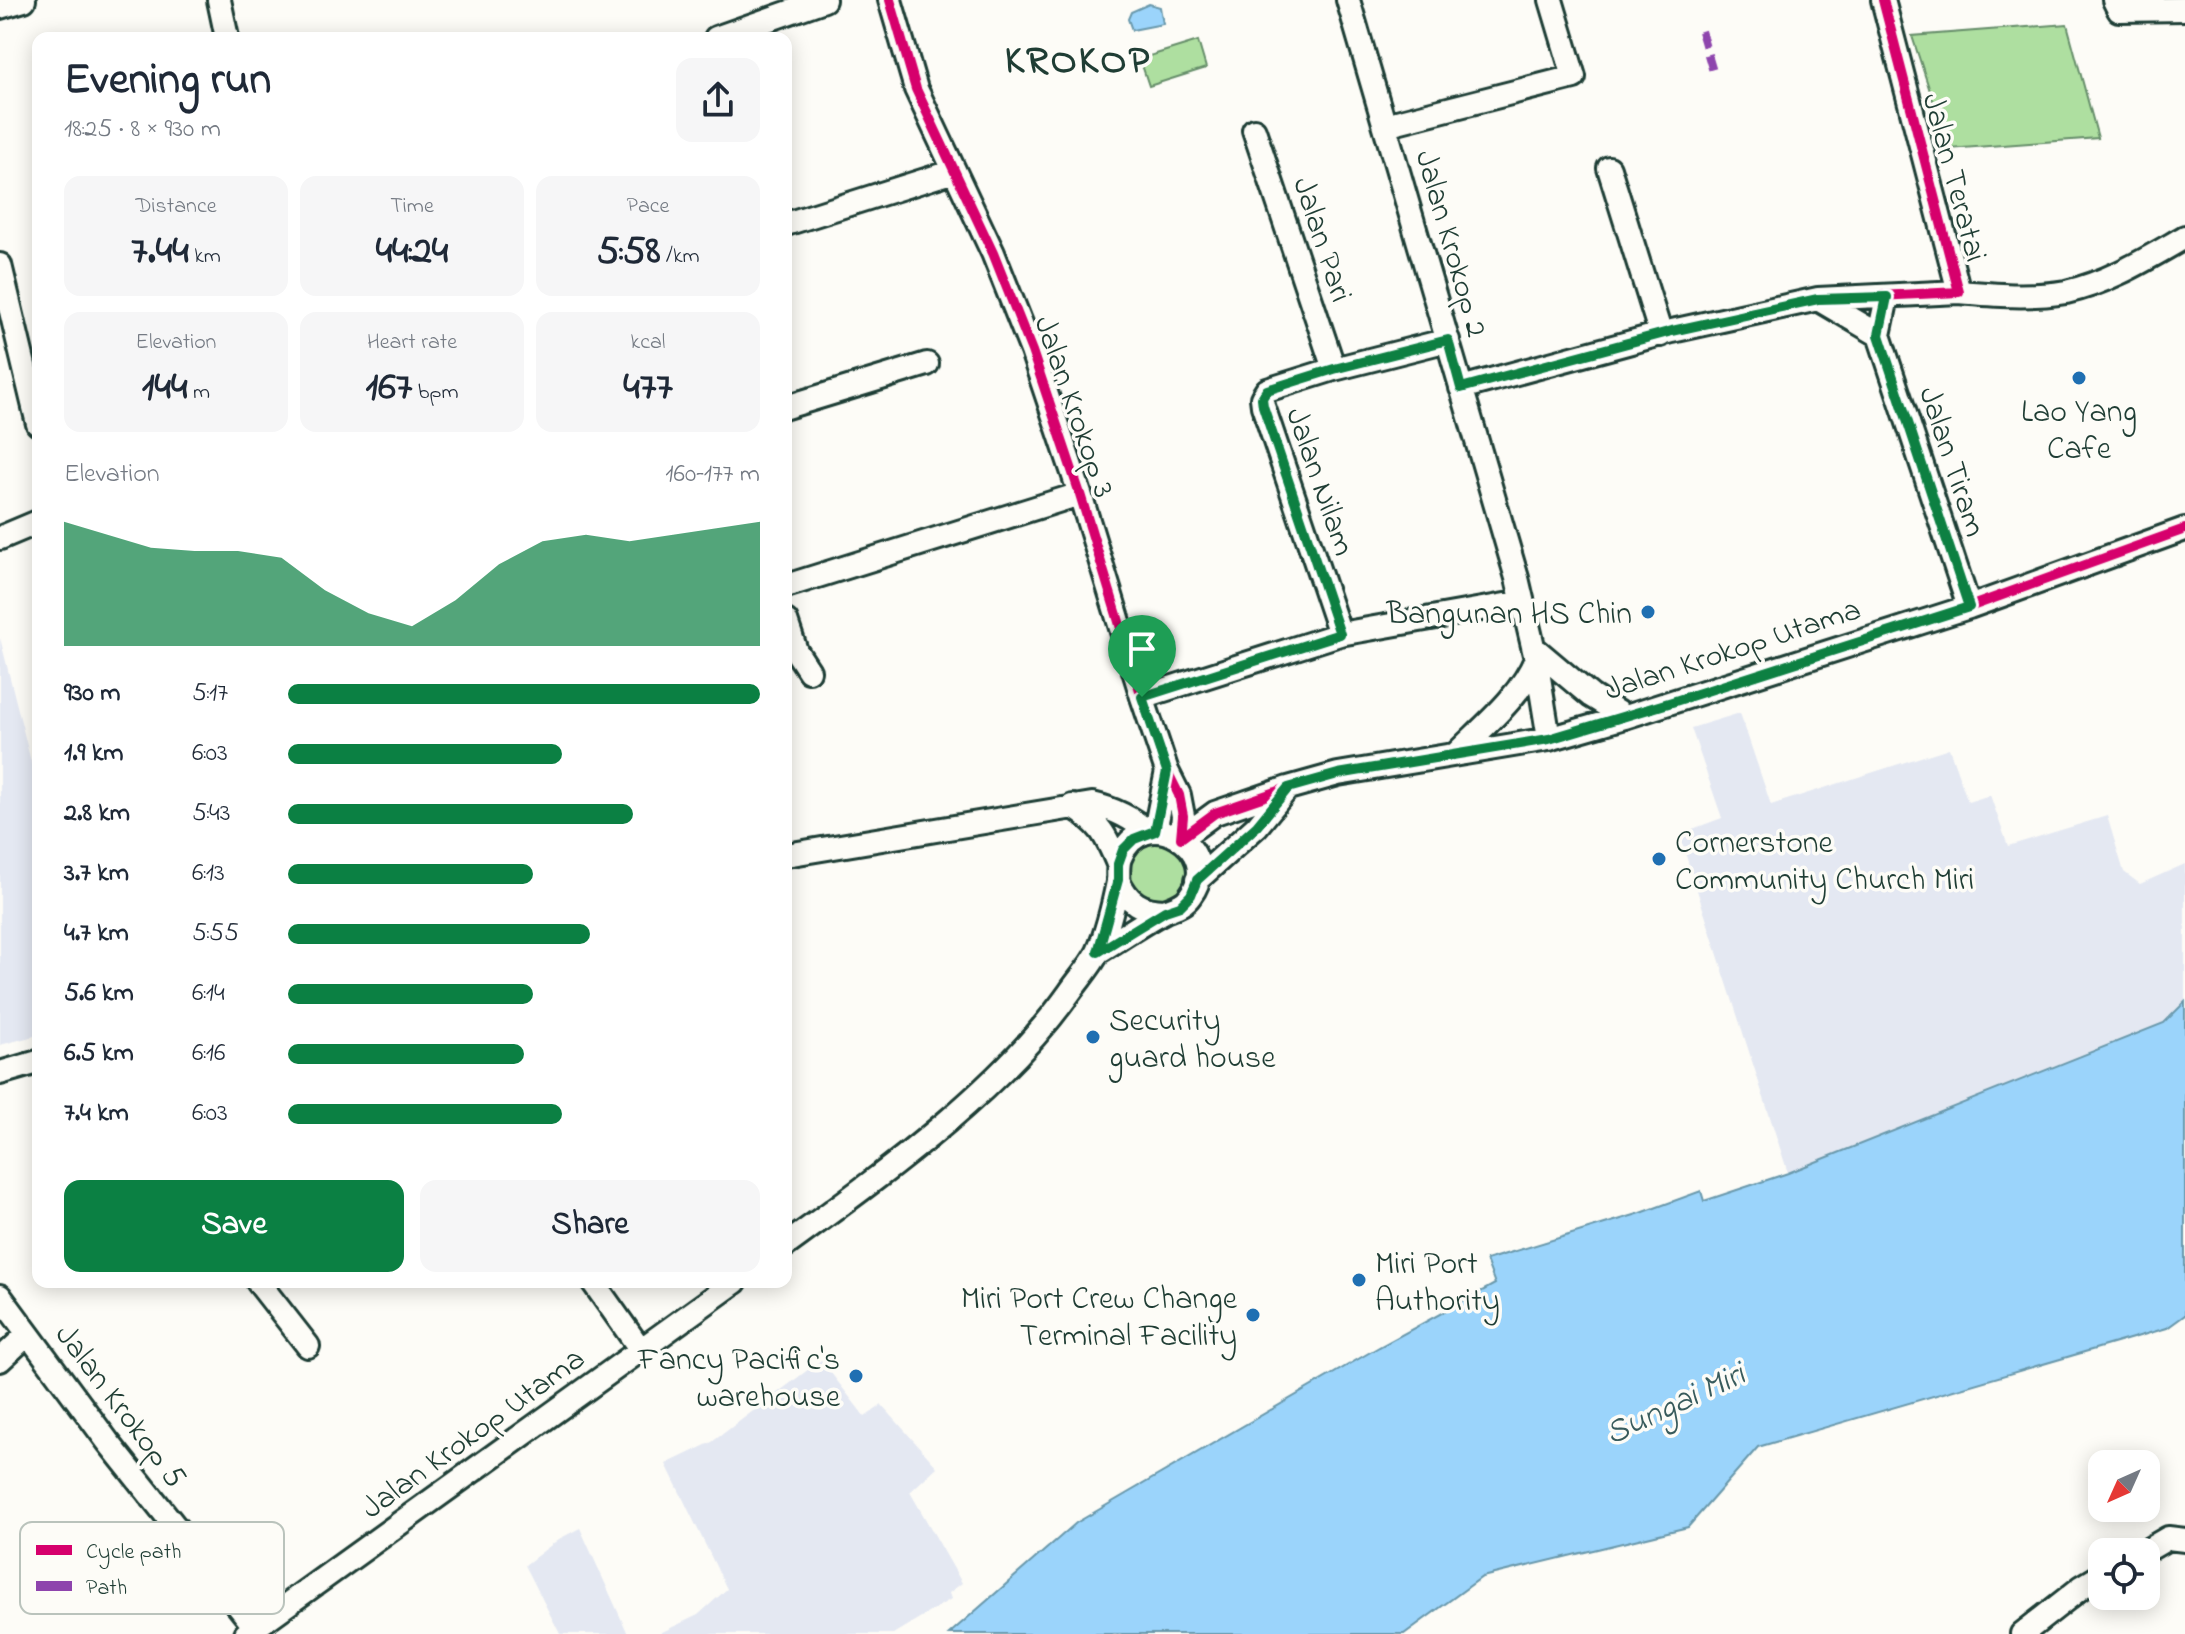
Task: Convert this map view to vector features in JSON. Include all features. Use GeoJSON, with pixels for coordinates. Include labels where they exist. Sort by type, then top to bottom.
{"type":"FeatureCollection","features":[{"type":"Feature","properties":{"kind":"street"},"geometry":{"type":"LineString","coordinates":[[219,0],[226,32]]}},
{"type":"Feature","properties":{"kind":"street"},"geometry":{"type":"LineString","coordinates":[[733,32],[824,0]]}},
{"type":"Feature","properties":{"kind":"street","name":"Jalan Krokop 3"},"geometry":{"type":"LineString","coordinates":[[890,0],[916,89],[993,253],[1032,351],[1080,494],[1142,697],[1167,771],[1179,795],[1183,816],[1181,838]]}},
{"type":"Feature","properties":{"kind":"street","name":"Jalan Krokop 2"},"geometry":{"type":"LineString","coordinates":[[1348,0],[1522,602],[1535,653],[1549,739]]}},
{"type":"Feature","properties":{"kind":"street"},"geometry":{"type":"LineString","coordinates":[[1385,125],[1574,77],[1551,0]]}},
{"type":"Feature","properties":{"kind":"street","name":"Jalan Teratai"},"geometry":{"type":"LineString","coordinates":[[1461,388],[1661,335],[1818,299],[1959,292],[1883,0]]}},
{"type":"Feature","properties":{"kind":"street"},"geometry":{"type":"LineString","coordinates":[[2114,0],[2119,10],[2185,9]]}},
{"type":"Feature","properties":{"kind":"street","name":"Jalan Pari"},"geometry":{"type":"LineString","coordinates":[[1254,130],[1334,369]]}},
{"type":"Feature","properties":{"kind":"street"},"geometry":{"type":"LineString","coordinates":[[1609,168],[1661,335]]}},
{"type":"Feature","properties":{"kind":"street"},"geometry":{"type":"LineString","coordinates":[[792,222],[954,171]]}},
{"type":"Feature","properties":{"kind":"street"},"geometry":{"type":"LineString","coordinates":[[1959,292],[2011,295],[2065,292],[2113,276],[2185,237]]}},
{"type":"Feature","properties":{"kind":"street"},"geometry":{"type":"LineString","coordinates":[[0,265],[32,399]]}},
{"type":"Feature","properties":{"kind":"street"},"geometry":{"type":"LineString","coordinates":[[1818,299],[1879,335],[1887,297]]}},
{"type":"Feature","properties":{"kind":"street","name":"Jalan Tiram"},"geometry":{"type":"LineString","coordinates":[[1879,335],[1969,607]]}},
{"type":"Feature","properties":{"kind":"street","name":"Jalan Nilam"},"geometry":{"type":"LineString","coordinates":[[1340,634],[1262,398],[1267,390],[1334,369],[1448,340]]}},
{"type":"Feature","properties":{"kind":"street"},"geometry":{"type":"LineString","coordinates":[[792,405],[927,364]]}},
{"type":"Feature","properties":{"kind":"street"},"geometry":{"type":"LineString","coordinates":[[792,584],[1080,494]]}},
{"type":"Feature","properties":{"kind":"street"},"geometry":{"type":"LineString","coordinates":[[0,538],[32,525]]}},
{"type":"Feature","properties":{"kind":"street","name":"Jalan Krokop Utama"},"geometry":{"type":"LineString","coordinates":[[1181,838],[1215,813],[1288,788],[1338,774],[1549,739],[1969,607],[2185,529]]}},
{"type":"Feature","properties":{"kind":"street"},"geometry":{"type":"LineString","coordinates":[[1142,697],[1340,634],[1522,602]]}},
{"type":"Feature","properties":{"kind":"street"},"geometry":{"type":"LineString","coordinates":[[792,639],[809,671]]}},
{"type":"Feature","properties":{"kind":"street"},"geometry":{"type":"LineString","coordinates":[[1457,753],[1502,709],[1531,671],[1535,653],[1591,696],[1625,717]]}},
{"type":"Feature","properties":{"kind":"street","name":"Jalan Krokop 3"},"geometry":{"type":"LineString","coordinates":[[1151,831],[1167,771]]}},
{"type":"Feature","properties":{"kind":"street"},"geometry":{"type":"LineString","coordinates":[[1197,880],[1257,826],[1288,788]]}},
{"type":"Feature","properties":{"kind":"street"},"geometry":{"type":"LineString","coordinates":[[792,854],[1092,804],[1134,819],[1151,831]]}},
{"type":"Feature","properties":{"kind":"street"},"geometry":{"type":"LineString","coordinates":[[1072,806],[1092,818],[1106,835],[1124,894],[1135,905],[1150,911],[1165,911]]}},
{"type":"Feature","properties":{"kind":"street"},"geometry":{"type":"LineString","coordinates":[[792,1240],[926,1137],[990,1083],[1056,1011],[1098,952],[1123,850],[1134,839],[1151,831],[1168,832],[1181,838],[1192,849],[1198,864],[1197,880],[1191,895],[1180,906],[1165,911],[1098,952]]}},
{"type":"Feature","properties":{"kind":"street"},"geometry":{"type":"LineString","coordinates":[[0,1073],[32,1064]]}},
{"type":"Feature","properties":{"kind":"street"},"geometry":{"type":"LineString","coordinates":[[263,1288],[308,1346]]}},
{"type":"Feature","properties":{"kind":"street"},"geometry":{"type":"LineString","coordinates":[[597,1288],[641,1350]]}},
{"type":"Feature","properties":{"kind":"street","name":"Jalan Krokop Utama"},"geometry":{"type":"LineString","coordinates":[[284,1607],[727,1288]]}},
{"type":"Feature","properties":{"kind":"street","name":"Jalan Krokop 5"},"geometry":{"type":"LineString","coordinates":[[0,1296],[169,1522]]}},
{"type":"Feature","properties":{"kind":"street"},"geometry":{"type":"LineString","coordinates":[[0,1360],[28,1334]]}},
{"type":"Feature","properties":{"kind":"street"},"geometry":{"type":"LineString","coordinates":[[2160,1543],[2168,1538],[2185,1540]]}},
{"type":"Feature","properties":{"kind":"street"},"geometry":{"type":"LineString","coordinates":[[2022,1634],[2088,1583]]}},
{"type":"Feature","properties":{"kind":"street","name":"Jalan Krokop 5"},"geometry":{"type":"LineString","coordinates":[[238,1614],[251,1631]]}},
{"type":"Feature","properties":{"kind":"street","name":"Jalan Krokop Utama"},"geometry":{"type":"LineString","coordinates":[[251,1631],[275,1614]]}},
{"type":"Feature","properties":{"kind":"shaded area"},"geometry":{"type":"Polygon","coordinates":[[[0,638],[32,766],[32,1037],[0,1045],[0,638]]]}},
{"type":"Feature","properties":{"kind":"shaded area"},"geometry":{"type":"Polygon","coordinates":[[[1740,713],[1771,805],[1949,748],[1968,802],[1990,795],[2008,846],[2107,816],[2124,872],[2140,884],[2185,864],[2185,1002],[2165,1023],[1788,1173],[1679,834],[1722,818],[1691,728],[1740,713]]]}},
{"type":"Feature","properties":{"kind":"shaded area"},"geometry":{"type":"Polygon","coordinates":[[[821,1360],[865,1417],[882,1405],[937,1467],[910,1492],[962,1583],[949,1593],[951,1599],[893,1634],[658,1634],[698,1615],[727,1589],[666,1464],[712,1442],[821,1360]]]}},
{"type":"Feature","properties":{"kind":"shaded area"},"geometry":{"type":"Polygon","coordinates":[[[580,1528],[628,1634],[560,1634],[525,1565],[559,1539],[580,1528]]]}},
{"type":"Feature","properties":{"kind":"green space"},"geometry":{"type":"Polygon","coordinates":[[[2067,24],[2098,138],[1949,149],[1912,36],[2067,24]]]}},
{"type":"Feature","properties":{"kind":"green space"},"geometry":{"type":"Polygon","coordinates":[[[1198,41],[1206,68],[1149,86],[1140,59],[1198,41]]]}},
{"type":"Feature","properties":{"kind":"green space"},"geometry":{"type":"Polygon","coordinates":[[[1158,841],[1169,843],[1179,850],[1186,860],[1186,882],[1179,892],[1169,899],[1158,901],[1147,899],[1137,892],[1130,882],[1128,871],[1130,860],[1137,850],[1147,843],[1158,841]]]}},
{"type":"Feature","properties":{"kind":"water"},"geometry":{"type":"Polygon","coordinates":[[[1149,4],[1160,7],[1163,24],[1132,30],[1128,19],[1131,12],[1149,4]]]}},
{"type":"Feature","properties":{"kind":"water","name":"Sungai Miri"},"geometry":{"type":"Polygon","coordinates":[[[2185,1002],[2185,1315],[2167,1328],[1758,1447],[1688,1527],[1482,1577],[1404,1634],[949,1634],[1076,1523],[1379,1347],[1495,1284],[1486,1260],[1641,1213],[1701,1191],[1704,1201],[1788,1173],[2164,1023],[2185,1002]]]}},
{"type":"Feature","properties":{"kind":"marked path"},"geometry":{"type":"LineString","coordinates":[[1701,31],[1714,75]]}},
{"type":"Feature","properties":{"kind":"cycle path"},"geometry":{"type":"LineString","coordinates":[[890,0],[916,89],[993,253],[1032,351],[1080,494],[1142,697],[1167,771],[1179,795],[1183,816],[1181,838]]}},
{"type":"Feature","properties":{"kind":"cycle path"},"geometry":{"type":"LineString","coordinates":[[1461,388],[1672,331],[1818,299],[1959,292],[1883,0]]}},
{"type":"Feature","properties":{"kind":"cycle path"},"geometry":{"type":"LineString","coordinates":[[1181,838],[1215,813],[1288,788],[1338,774],[1549,739],[1969,607],[2185,529]]}},
{"type":"Feature","properties":{"kind":"place","name":"Lao Yang Cafe"},"geometry":{"type":"Point","coordinates":[2079,378]}},
{"type":"Feature","properties":{"kind":"place","name":"Bangunan HS Chin"},"geometry":{"type":"Point","coordinates":[1648,612]}},
{"type":"Feature","properties":{"kind":"place","name":"Cornerstone Community Church Miri"},"geometry":{"type":"Point","coordinates":[1659,859]}},
{"type":"Feature","properties":{"kind":"place","name":"Security guard house"},"geometry":{"type":"Point","coordinates":[1093,1037]}},
{"type":"Feature","properties":{"kind":"place","name":"Miri Port Authority"},"geometry":{"type":"Point","coordinates":[1359,1280]}},
{"type":"Feature","properties":{"kind":"place","name":"Miri Port Crew Change Terminal Facility"},"geometry":{"type":"Point","coordinates":[1253,1315]}},
{"type":"Feature","properties":{"kind":"place","name":"Fancy Pacific's warehouse"},"geometry":{"type":"Point","coordinates":[856,1376]}},
{"type":"Feature","properties":{"kind":"district","name":"KROKOP"},"geometry":{"type":"Point","coordinates":[1078,58]}},
{"type":"Feature","properties":{"kind":"route"},"geometry":{"type":"LineString","coordinates":[[1887,297],[1879,335],[1969,607],[1549,739],[1338,774],[1288,788],[1257,826],[1197,880],[1191,895],[1180,906],[1165,911],[1098,952],[1123,850],[1134,839],[1155,831],[1167,771],[1142,697],[1340,634],[1263,406],[1262,398],[1267,390],[1334,369],[1448,340],[1461,388],[1672,331],[1818,299],[1887,297]]}}]}
